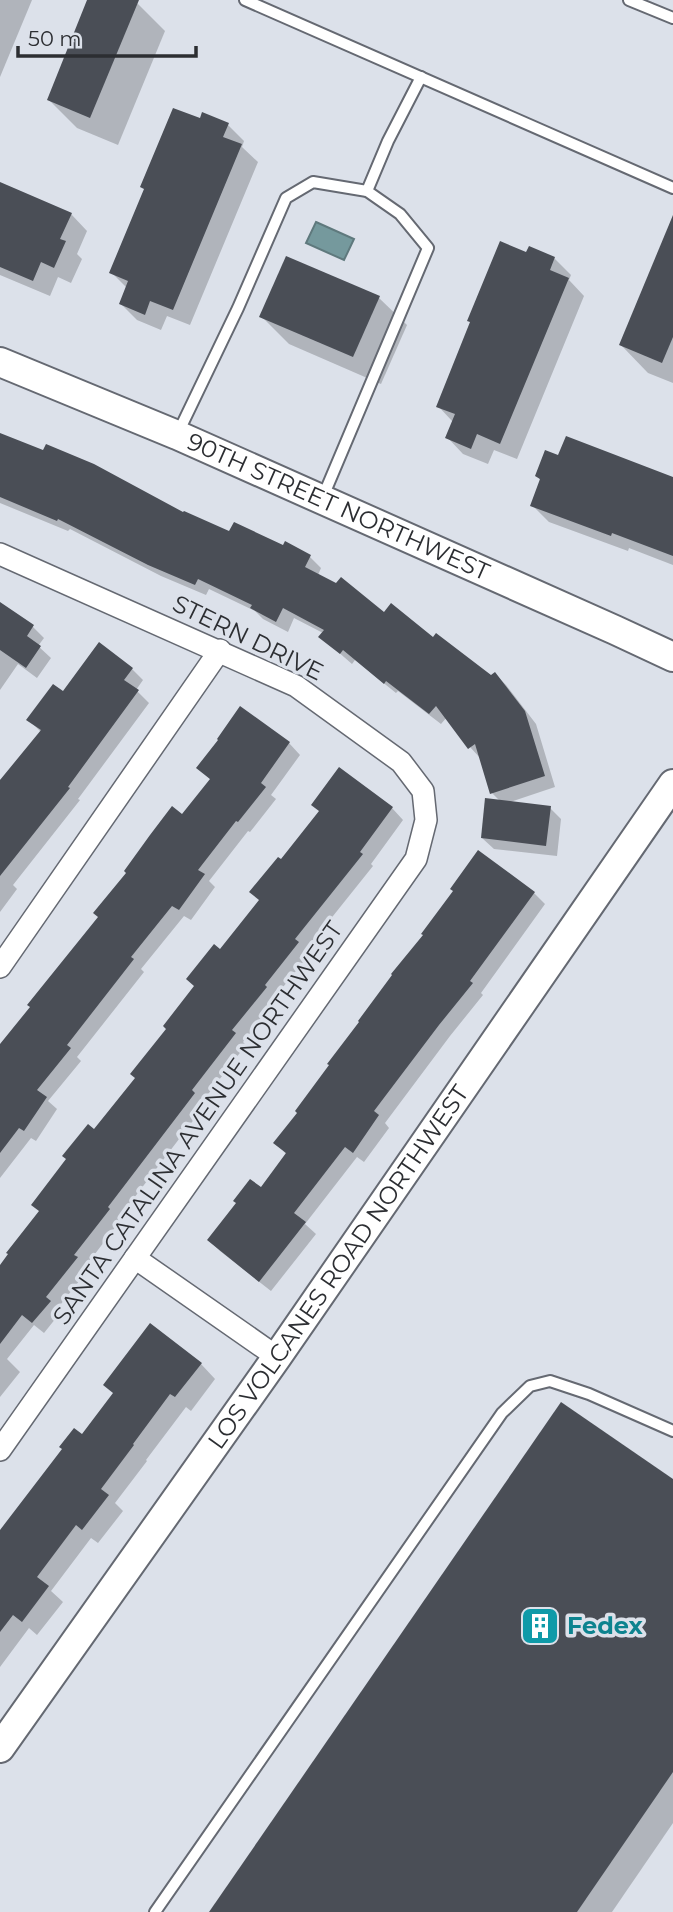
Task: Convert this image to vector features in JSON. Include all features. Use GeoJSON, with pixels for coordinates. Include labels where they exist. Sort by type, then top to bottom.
{"type":"FeatureCollection","features":[{"type":"Feature","properties":{"kind":"street","name":"90TH STREET NORTHWEST"},"geometry":{"type":"LineString","coordinates":[[0,362],[177,435],[673,657]]}},
{"type":"Feature","properties":{"kind":"street","name":"STERN DRIVE"},"geometry":{"type":"LineString","coordinates":[[0,554],[296,685],[401,762],[423,791],[426,820]]}},
{"type":"Feature","properties":{"kind":"street"},"geometry":{"type":"LineString","coordinates":[[0,967],[220,650]]}},
{"type":"Feature","properties":{"kind":"street","name":"LOS VOLCANES ROAD NORTHWEST"},"geometry":{"type":"LineString","coordinates":[[0,1748],[277,1357],[673,784]]}},
{"type":"Feature","properties":{"kind":"street","name":"SANTA CATALINA AVENUE NORTHWEST"},"geometry":{"type":"LineString","coordinates":[[0,1450],[416,859],[426,820]]}},
{"type":"Feature","properties":{"kind":"street"},"geometry":{"type":"LineString","coordinates":[[135,1258],[277,1357]]}},
{"type":"Feature","properties":{"kind":"lane"},"geometry":{"type":"LineString","coordinates":[[246,0],[673,188]]}},
{"type":"Feature","properties":{"kind":"lane"},"geometry":{"type":"LineString","coordinates":[[629,0],[673,18]]}},
{"type":"Feature","properties":{"kind":"lane"},"geometry":{"type":"LineString","coordinates":[[367,191],[388,141],[421,77]]}},
{"type":"Feature","properties":{"kind":"lane"},"geometry":{"type":"LineString","coordinates":[[177,435],[238,308],[286,198],[313,182],[367,191],[400,214],[428,248],[321,500]]}},
{"type":"Feature","properties":{"kind":"lane"},"geometry":{"type":"LineString","coordinates":[[155,1912],[502,1413],[530,1387],[550,1381],[589,1394],[673,1431]]}},
{"type":"Feature","properties":{"kind":"water"},"geometry":{"type":"Polygon","coordinates":[[[316,222],[354,239],[344,260],[306,243],[316,222]]]}},
{"type":"Feature","properties":{"kind":"building"},"geometry":{"type":"Polygon","coordinates":[[[87,0],[139,0],[90,118],[47,100],[87,0]]]}},
{"type":"Feature","properties":{"kind":"building"},"geometry":{"type":"Polygon","coordinates":[[[173,108],[200,118],[202,112],[229,123],[223,137],[242,144],[173,310],[150,301],[145,315],[119,304],[128,281],[109,273],[144,189],[140,187],[173,108]]]}},
{"type":"Feature","properties":{"kind":"building"},"geometry":{"type":"Polygon","coordinates":[[[0,182],[72,213],[60,239],[66,241],[54,268],[41,262],[33,281],[0,267],[0,182]]]}},
{"type":"Feature","properties":{"kind":"building"},"geometry":{"type":"Polygon","coordinates":[[[673,215],[673,337],[662,363],[619,345],[673,215]]]}},
{"type":"Feature","properties":{"kind":"building"},"geometry":{"type":"Polygon","coordinates":[[[500,241],[526,252],[529,246],[555,257],[550,270],[569,278],[500,444],[477,434],[471,449],[445,438],[455,414],[436,407],[500,241]]]}},
{"type":"Feature","properties":{"kind":"building"},"geometry":{"type":"Polygon","coordinates":[[[286,256],[380,296],[353,357],[259,317],[286,256]]]}},
{"type":"Feature","properties":{"kind":"building"},"geometry":{"type":"Polygon","coordinates":[[[0,433],[43,450],[46,444],[94,464],[183,512],[229,531],[234,522],[283,545],[285,541],[311,555],[305,567],[336,583],[341,577],[384,612],[391,603],[433,637],[436,633],[491,675],[495,672],[525,711],[545,776],[490,794],[475,744],[468,749],[436,706],[429,714],[386,681],[384,684],[343,650],[340,654],[318,637],[324,630],[283,608],[276,622],[250,608],[252,605],[198,579],[195,585],[148,565],[58,519],[57,521],[0,497],[0,433]]]}},
{"type":"Feature","properties":{"kind":"building"},"geometry":{"type":"Polygon","coordinates":[[[566,436],[673,477],[673,556],[530,506],[540,479],[535,476],[545,450],[558,455],[566,436]]]}},
{"type":"Feature","properties":{"kind":"building"},"geometry":{"type":"Polygon","coordinates":[[[0,602],[34,625],[27,636],[41,646],[26,668],[0,650],[0,602]]]}},
{"type":"Feature","properties":{"kind":"building"},"geometry":{"type":"Polygon","coordinates":[[[99,642],[133,668],[124,680],[139,690],[68,787],[70,788],[0,876],[0,780],[41,730],[26,720],[53,684],[63,691],[99,642]]]}},
{"type":"Feature","properties":{"kind":"building"},"geometry":{"type":"Polygon","coordinates":[[[240,706],[290,742],[261,783],[266,787],[198,870],[205,874],[179,910],[172,906],[67,1045],[71,1048],[37,1090],[47,1097],[24,1131],[19,1128],[0,1153],[0,1044],[30,1007],[27,1005],[98,917],[93,913],[126,873],[124,871],[172,806],[182,814],[210,779],[196,768],[240,706]]]}},
{"type":"Feature","properties":{"kind":"building"},"geometry":{"type":"Polygon","coordinates":[[[339,767],[393,807],[360,852],[363,854],[295,939],[299,942],[265,985],[267,987],[232,1030],[236,1033],[192,1090],[195,1093],[74,1255],[78,1257],[46,1297],[51,1301],[32,1323],[22,1315],[0,1344],[0,1265],[8,1254],[6,1253],[39,1211],[31,1205],[66,1159],[62,1156],[88,1124],[94,1129],[135,1078],[130,1074],[166,1029],[163,1026],[194,986],[186,979],[214,944],[220,949],[259,900],[249,892],[278,857],[281,859],[319,811],[311,805],[339,767]]]}},
{"type":"Feature","properties":{"kind":"building"},"geometry":{"type":"Polygon","coordinates":[[[485,798],[551,806],[546,846],[481,838],[485,798]]]}},
{"type":"Feature","properties":{"kind":"building"},"geometry":{"type":"Polygon","coordinates":[[[478,850],[535,892],[470,981],[473,983],[374,1111],[379,1115],[353,1153],[345,1147],[294,1213],[306,1222],[259,1282],[207,1240],[236,1203],[233,1201],[250,1179],[261,1187],[286,1153],[273,1143],[297,1113],[295,1111],[391,974],[423,935],[421,934],[453,891],[450,889],[478,850]]]}},
{"type":"Feature","properties":{"kind":"building"},"geometry":{"type":"Polygon","coordinates":[[[150,1323],[202,1363],[175,1397],[170,1394],[101,1489],[109,1495],[82,1530],[76,1525],[37,1577],[49,1586],[22,1622],[13,1615],[0,1632],[0,1530],[62,1449],[59,1447],[74,1428],[82,1434],[113,1393],[103,1385],[150,1323]]]}},
{"type":"Feature","properties":{"kind":"building","name":"Fedex"},"geometry":{"type":"Polygon","coordinates":[[[561,1402],[673,1479],[673,1772],[577,1912],[209,1912],[561,1402]]]}},
{"type":"Feature","properties":{"kind":"place","name":"Fedex"},"geometry":{"type":"Point","coordinates":[540,1626]}}]}
